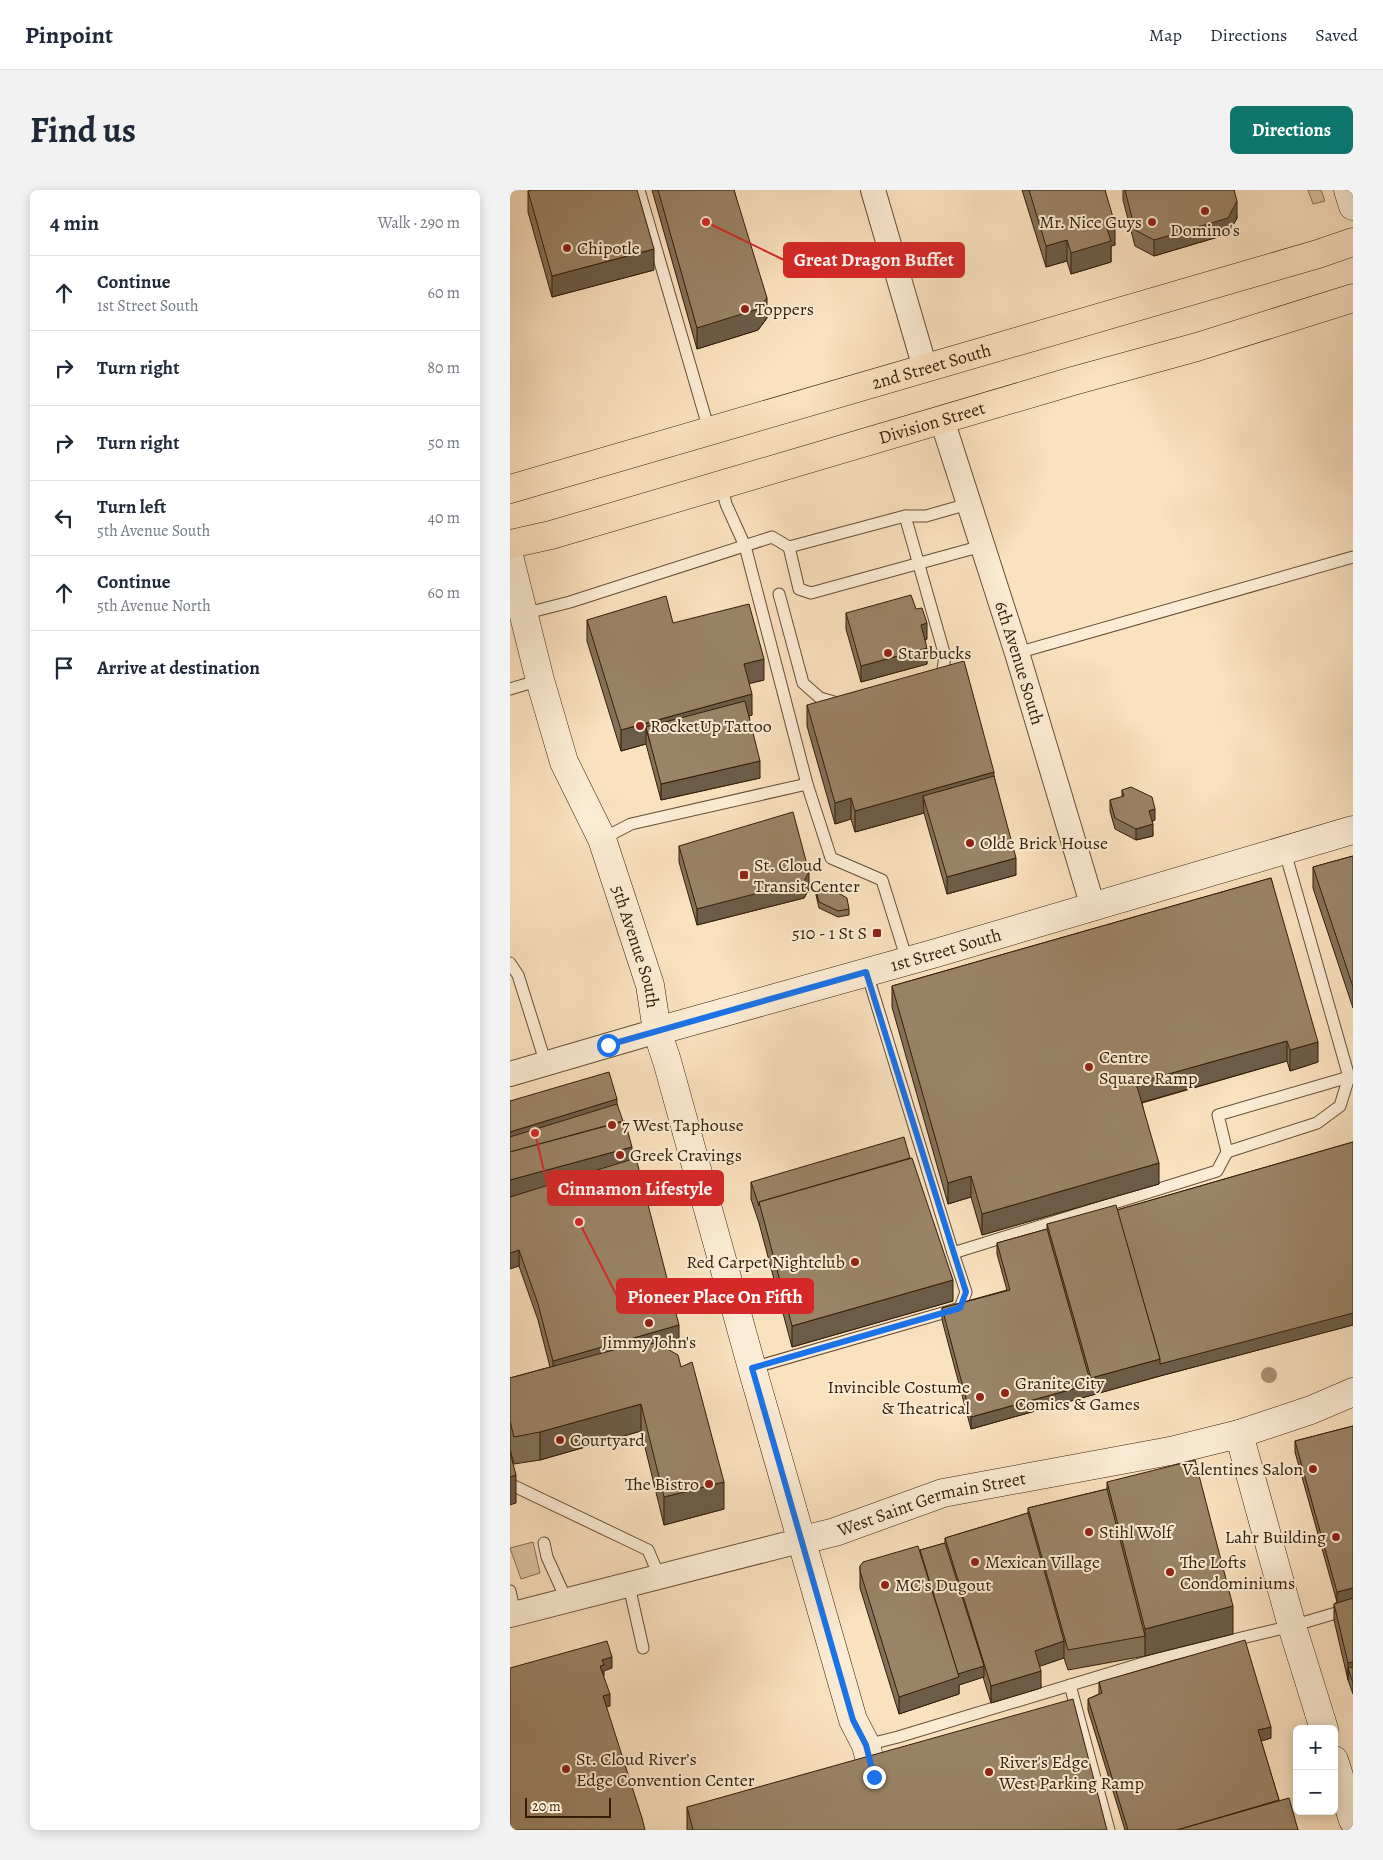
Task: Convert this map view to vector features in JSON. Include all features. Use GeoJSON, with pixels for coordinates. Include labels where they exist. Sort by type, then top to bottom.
{"type":"FeatureCollection","features":[{"type":"Feature","properties":{"kind":"highway","name":"2nd Street South"},"geometry":{"type":"LineString","coordinates":[[510,489],[1308,257],[1353,242]]}},
{"type":"Feature","properties":{"kind":"highway","name":"Division Street"},"geometry":{"type":"LineString","coordinates":[[510,544],[551,535],[1197,347],[1353,298]]}},
{"type":"Feature","properties":{"kind":"street"},"geometry":{"type":"LineString","coordinates":[[873,190],[925,368]]}},
{"type":"Feature","properties":{"kind":"street"},"geometry":{"type":"LineString","coordinates":[[1348,190],[1353,206]]}},
{"type":"Feature","properties":{"kind":"street","name":"6th Avenue South"},"geometry":{"type":"LineString","coordinates":[[942,420],[1017,653],[1093,907]]}},
{"type":"Feature","properties":{"kind":"street","name":"5th Avenue South"},"geometry":{"type":"LineString","coordinates":[[510,560],[540,680],[564,762],[602,839],[650,986],[657,1031],[752,1368],[803,1540],[853,1720],[866,1745],[874,1777]]}},
{"type":"Feature","properties":{"kind":"street","name":"1st Street South"},"geometry":{"type":"LineString","coordinates":[[510,1074],[907,960],[939,960],[1093,907],[1285,852],[1353,830]]}},
{"type":"Feature","properties":{"kind":"street","name":"West Saint Germain Street"},"geometry":{"type":"LineString","coordinates":[[512,1615],[835,1532],[943,1493],[1170,1451],[1238,1434],[1311,1410],[1353,1392]]}},
{"type":"Feature","properties":{"kind":"street"},"geometry":{"type":"LineString","coordinates":[[1238,1434],[1292,1626],[1323,1725]]}},
{"type":"Feature","properties":{"kind":"street"},"geometry":{"type":"LineString","coordinates":[[1337,1770],[1353,1820]]}},
{"type":"Feature","properties":{"kind":"lane"},"geometry":{"type":"LineString","coordinates":[[639,190],[709,430]]}},
{"type":"Feature","properties":{"kind":"lane"},"geometry":{"type":"LineString","coordinates":[[721,484],[726,504],[745,546],[760,597],[807,784],[831,858],[882,880],[907,960]]}},
{"type":"Feature","properties":{"kind":"lane"},"geometry":{"type":"LineString","coordinates":[[523,614],[570,602],[772,537],[789,547],[905,516],[926,516],[968,504]]}},
{"type":"Feature","properties":{"kind":"lane"},"geometry":{"type":"LineString","coordinates":[[905,516],[945,656],[942,676],[929,683]]}},
{"type":"Feature","properties":{"kind":"lane"},"geometry":{"type":"LineString","coordinates":[[760,597],[799,590],[811,593],[919,565],[982,546]]}},
{"type":"Feature","properties":{"kind":"lane"},"geometry":{"type":"LineString","coordinates":[[789,547],[799,590]]}},
{"type":"Feature","properties":{"kind":"lane"},"geometry":{"type":"LineString","coordinates":[[1017,653],[1353,557]]}},
{"type":"Feature","properties":{"kind":"lane"},"geometry":{"type":"LineString","coordinates":[[779,594],[803,683],[820,698],[850,706]]}},
{"type":"Feature","properties":{"kind":"lane"},"geometry":{"type":"LineString","coordinates":[[510,690],[540,680]]}},
{"type":"Feature","properties":{"kind":"lane"},"geometry":{"type":"LineString","coordinates":[[602,839],[631,824],[807,784]]}},
{"type":"Feature","properties":{"kind":"lane"},"geometry":{"type":"LineString","coordinates":[[1227,1152],[1317,1123],[1340,1106],[1349,1077],[1285,852]]}},
{"type":"Feature","properties":{"kind":"lane"},"geometry":{"type":"LineString","coordinates":[[510,963],[518,975],[546,1064]]}},
{"type":"Feature","properties":{"kind":"lane"},"geometry":{"type":"LineString","coordinates":[[752,1368],[960,1308],[966,1292],[866,972]]}},
{"type":"Feature","properties":{"kind":"lane"},"geometry":{"type":"LineString","coordinates":[[953,1252],[1217,1171],[1227,1152],[1218,1115],[1349,1077]]}},
{"type":"Feature","properties":{"kind":"lane"},"geometry":{"type":"LineString","coordinates":[[512,1485],[648,1550],[660,1578]]}},
{"type":"Feature","properties":{"kind":"lane"},"geometry":{"type":"LineString","coordinates":[[544,1543],[547,1557],[567,1601]]}},
{"type":"Feature","properties":{"kind":"lane"},"geometry":{"type":"LineString","coordinates":[[628,1586],[643,1648]]}},
{"type":"Feature","properties":{"kind":"lane"},"geometry":{"type":"LineString","coordinates":[[510,1591],[512,1615]]}},
{"type":"Feature","properties":{"kind":"lane"},"geometry":{"type":"LineString","coordinates":[[866,1745],[1170,1655],[1292,1626],[1353,1608]]}},
{"type":"Feature","properties":{"kind":"lane"},"geometry":{"type":"LineString","coordinates":[[1070,1685],[1108,1830]]}},
{"type":"Feature","properties":{"kind":"shaded area"},"geometry":{"type":"Polygon","coordinates":[[[1308,190],[1321,190],[1325,201],[1313,204],[1308,190]]]}},
{"type":"Feature","properties":{"kind":"shaded area"},"geometry":{"type":"Polygon","coordinates":[[[533,1542],[540,1573],[521,1579],[510,1548],[533,1542]]]}},
{"type":"Feature","properties":{"kind":"building"},"geometry":{"type":"Polygon","coordinates":[[[637,190],[654,249],[552,276],[528,191],[637,190]]]}},
{"type":"Feature","properties":{"kind":"building"},"geometry":{"type":"Polygon","coordinates":[[[658,190],[734,190],[767,298],[758,309],[697,328],[658,190]]]}},
{"type":"Feature","properties":{"kind":"building"},"geometry":{"type":"Polygon","coordinates":[[[1029,190],[1105,190],[1115,224],[1106,226],[1111,241],[1071,253],[1067,240],[1046,246],[1029,190]]]}},
{"type":"Feature","properties":{"kind":"building"},"geometry":{"type":"Polygon","coordinates":[[[1125,190],[1234,190],[1237,201],[1228,218],[1154,240],[1135,230],[1125,190]]]}},
{"type":"Feature","properties":{"kind":"building","name":"Starbucks"},"geometry":{"type":"Polygon","coordinates":[[[911,595],[916,609],[922,608],[927,623],[921,625],[927,648],[861,666],[846,613],[911,595]]]}},
{"type":"Feature","properties":{"kind":"building"},"geometry":{"type":"Polygon","coordinates":[[[666,596],[673,623],[749,604],[764,659],[744,664],[752,694],[621,730],[587,620],[666,596]]]}},
{"type":"Feature","properties":{"kind":"building"},"geometry":{"type":"Polygon","coordinates":[[[964,661],[994,772],[855,811],[851,798],[835,803],[807,705],[964,661]]]}},
{"type":"Feature","properties":{"kind":"building"},"geometry":{"type":"Polygon","coordinates":[[[745,701],[760,761],[661,784],[646,727],[745,701]]]}},
{"type":"Feature","properties":{"kind":"building","name":"Olde Brick House"},"geometry":{"type":"Polygon","coordinates":[[[994,776],[1016,858],[947,877],[923,796],[994,776]]]}},
{"type":"Feature","properties":{"kind":"building"},"geometry":{"type":"Polygon","coordinates":[[[1131,787],[1152,797],[1155,809],[1149,811],[1153,824],[1136,829],[1115,818],[1110,800],[1124,796],[1122,790],[1131,787]]]}},
{"type":"Feature","properties":{"kind":"building","name":"St. Cloud Transit Center"},"geometry":{"type":"Polygon","coordinates":[[[793,812],[809,872],[804,881],[697,909],[679,846],[793,812]]]}},
{"type":"Feature","properties":{"kind":"building"},"geometry":{"type":"Polygon","coordinates":[[[1353,856],[1353,987],[1313,867],[1353,856]]]}},
{"type":"Feature","properties":{"kind":"building","name":"Centre Square Ramp"},"geometry":{"type":"Polygon","coordinates":[[[1271,878],[1318,1042],[1290,1050],[1287,1041],[1136,1083],[1159,1163],[982,1214],[971,1176],[948,1183],[892,986],[1271,878]]]}},
{"type":"Feature","properties":{"kind":"building"},"geometry":{"type":"Polygon","coordinates":[[[828,887],[847,898],[849,909],[838,911],[819,902],[816,890],[828,887]]]}},
{"type":"Feature","properties":{"kind":"building"},"geometry":{"type":"Polygon","coordinates":[[[609,1072],[617,1099],[510,1132],[510,1101],[609,1072]]]}},
{"type":"Feature","properties":{"kind":"building"},"geometry":{"type":"Polygon","coordinates":[[[617,1104],[623,1121],[510,1152],[510,1137],[617,1104]]]}},
{"type":"Feature","properties":{"kind":"building"},"geometry":{"type":"Polygon","coordinates":[[[625,1121],[632,1147],[510,1180],[510,1152],[625,1121]]]}},
{"type":"Feature","properties":{"kind":"building"},"geometry":{"type":"Polygon","coordinates":[[[904,1137],[910,1158],[759,1202],[759,1206],[751,1182],[904,1137]]]}},
{"type":"Feature","properties":{"kind":"building"},"geometry":{"type":"Polygon","coordinates":[[[1353,1142],[1353,1313],[1160,1364],[1117,1210],[1353,1142]]]}},
{"type":"Feature","properties":{"kind":"building"},"geometry":{"type":"Polygon","coordinates":[[[636,1158],[679,1325],[553,1361],[538,1304],[519,1250],[510,1253],[510,1197],[636,1158]]]}},
{"type":"Feature","properties":{"kind":"building","name":"Red Carpet Nightclub"},"geometry":{"type":"Polygon","coordinates":[[[912,1158],[953,1280],[792,1326],[759,1202],[912,1158]]]}},
{"type":"Feature","properties":{"kind":"building"},"geometry":{"type":"Polygon","coordinates":[[[1116,1205],[1160,1359],[1091,1378],[1047,1224],[1116,1205]]]}},
{"type":"Feature","properties":{"kind":"building"},"geometry":{"type":"Polygon","coordinates":[[[1047,1229],[1091,1384],[971,1417],[942,1308],[1010,1290],[997,1243],[1047,1229]]]}},
{"type":"Feature","properties":{"kind":"building","name":"Courtyard"},"geometry":{"type":"Polygon","coordinates":[[[657,1343],[678,1355],[681,1367],[692,1362],[724,1482],[664,1497],[641,1404],[540,1432],[514,1437],[510,1421],[510,1378],[621,1348],[657,1343]]]}},
{"type":"Feature","properties":{"kind":"building","name":"Lahr Building"},"geometry":{"type":"Polygon","coordinates":[[[1353,1426],[1353,1588],[1337,1592],[1295,1441],[1353,1426]]]}},
{"type":"Feature","properties":{"kind":"building"},"geometry":{"type":"Polygon","coordinates":[[[510,1452],[516,1475],[510,1477],[510,1452]]]}},
{"type":"Feature","properties":{"kind":"building","name":"The Lofts Condominiums"},"geometry":{"type":"Polygon","coordinates":[[[1195,1460],[1233,1606],[1145,1629],[1107,1482],[1195,1460]]]}},
{"type":"Feature","properties":{"kind":"building"},"geometry":{"type":"Polygon","coordinates":[[[1107,1489],[1145,1636],[1068,1650],[1028,1508],[1107,1489]]]}},
{"type":"Feature","properties":{"kind":"building"},"geometry":{"type":"Polygon","coordinates":[[[1028,1513],[1064,1641],[1035,1651],[1041,1671],[991,1686],[945,1538],[1028,1513]]]}},
{"type":"Feature","properties":{"kind":"building"},"geometry":{"type":"Polygon","coordinates":[[[945,1543],[984,1666],[958,1674],[920,1550],[945,1543]]]}},
{"type":"Feature","properties":{"kind":"building"},"geometry":{"type":"Polygon","coordinates":[[[918,1546],[959,1677],[899,1697],[860,1566],[863,1562],[918,1546]]]}},
{"type":"Feature","properties":{"kind":"building"},"geometry":{"type":"Polygon","coordinates":[[[1353,1598],[1353,1662],[1348,1663],[1334,1604],[1353,1598]]]}},
{"type":"Feature","properties":{"kind":"building"},"geometry":{"type":"Polygon","coordinates":[[[1245,1640],[1271,1727],[1258,1730],[1279,1800],[1177,1830],[1128,1830],[1088,1699],[1102,1693],[1099,1682],[1245,1640]]]}},
{"type":"Feature","properties":{"kind":"building","name":"St. Cloud River’s Edge Convention Center"},"geometry":{"type":"Polygon","coordinates":[[[607,1641],[612,1657],[602,1660],[604,1665],[600,1666],[610,1694],[603,1696],[645,1830],[510,1830],[510,1668],[607,1641]]]}},
{"type":"Feature","properties":{"kind":"building"},"geometry":{"type":"Polygon","coordinates":[[[1353,1667],[1353,1683],[1348,1668],[1353,1667]]]}},
{"type":"Feature","properties":{"kind":"building","name":"River's Edge West Parking Ramp"},"geometry":{"type":"Polygon","coordinates":[[[1073,1699],[1107,1830],[693,1830],[687,1807],[1073,1699]]]}},
{"type":"Feature","properties":{"kind":"building"},"geometry":{"type":"Polygon","coordinates":[[[1289,1798],[1298,1830],[1177,1830],[1289,1798]]]}},
{"type":"Feature","properties":{"kind":"place","name":"Domino's"},"geometry":{"type":"Point","coordinates":[1205,211]}},
{"type":"Feature","properties":{"kind":"place","name":"Great Dragon Buffet"},"geometry":{"type":"Point","coordinates":[706,222]}},
{"type":"Feature","properties":{"kind":"place","name":"Mr. Nice Guys"},"geometry":{"type":"Point","coordinates":[1152,222]}},
{"type":"Feature","properties":{"kind":"place","name":"Chipotle"},"geometry":{"type":"Point","coordinates":[567,248]}},
{"type":"Feature","properties":{"kind":"place","name":"Toppers"},"geometry":{"type":"Point","coordinates":[745,309]}},
{"type":"Feature","properties":{"kind":"place","name":"Starbucks"},"geometry":{"type":"Point","coordinates":[888,653]}},
{"type":"Feature","properties":{"kind":"place","name":"RocketUp Tattoo"},"geometry":{"type":"Point","coordinates":[640,726]}},
{"type":"Feature","properties":{"kind":"place","name":"Olde Brick House"},"geometry":{"type":"Point","coordinates":[970,843]}},
{"type":"Feature","properties":{"kind":"place","name":"St. Cloud Transit Center"},"geometry":{"type":"Point","coordinates":[744,875]}},
{"type":"Feature","properties":{"kind":"place","name":"510 - 1 St S"},"geometry":{"type":"Point","coordinates":[877,933]}},
{"type":"Feature","properties":{"kind":"place","name":"Centre Square Ramp"},"geometry":{"type":"Point","coordinates":[1089,1067]}},
{"type":"Feature","properties":{"kind":"place","name":"7 West Taphouse"},"geometry":{"type":"Point","coordinates":[612,1125]}},
{"type":"Feature","properties":{"kind":"place","name":"Cinnamon Lifestyle"},"geometry":{"type":"Point","coordinates":[535,1133]}},
{"type":"Feature","properties":{"kind":"place","name":"Greek Cravings"},"geometry":{"type":"Point","coordinates":[620,1155]}},
{"type":"Feature","properties":{"kind":"place","name":"Pioneer Place On Fifth"},"geometry":{"type":"Point","coordinates":[579,1222]}},
{"type":"Feature","properties":{"kind":"place","name":"Red Carpet Nightclub"},"geometry":{"type":"Point","coordinates":[855,1262]}},
{"type":"Feature","properties":{"kind":"place","name":"Jimmy John's"},"geometry":{"type":"Point","coordinates":[649,1323]}},
{"type":"Feature","properties":{"kind":"place","name":"Granite City Comics & Games"},"geometry":{"type":"Point","coordinates":[1005,1393]}},
{"type":"Feature","properties":{"kind":"place","name":"Invincible Costume & Theatrical"},"geometry":{"type":"Point","coordinates":[980,1397]}},
{"type":"Feature","properties":{"kind":"place","name":"Courtyard"},"geometry":{"type":"Point","coordinates":[560,1440]}},
{"type":"Feature","properties":{"kind":"place","name":"Valentines Salon"},"geometry":{"type":"Point","coordinates":[1313,1469]}},
{"type":"Feature","properties":{"kind":"place","name":"The Bistro"},"geometry":{"type":"Point","coordinates":[709,1484]}},
{"type":"Feature","properties":{"kind":"place","name":"Stihl Wolf"},"geometry":{"type":"Point","coordinates":[1089,1532]}},
{"type":"Feature","properties":{"kind":"place","name":"Lahr Building"},"geometry":{"type":"Point","coordinates":[1336,1537]}},
{"type":"Feature","properties":{"kind":"place","name":"Mexican Village"},"geometry":{"type":"Point","coordinates":[975,1562]}},
{"type":"Feature","properties":{"kind":"place","name":"The Lofts Condominiums"},"geometry":{"type":"Point","coordinates":[1170,1572]}},
{"type":"Feature","properties":{"kind":"place","name":"MC's Dugout"},"geometry":{"type":"Point","coordinates":[885,1585]}},
{"type":"Feature","properties":{"kind":"place","name":"St. Cloud River’s Edge Convention Center"},"geometry":{"type":"Point","coordinates":[566,1769]}},
{"type":"Feature","properties":{"kind":"place","name":"River's Edge West Parking Ramp"},"geometry":{"type":"Point","coordinates":[989,1772]}},
{"type":"Feature","properties":{"kind":"route"},"geometry":{"type":"LineString","coordinates":[[608,1045],[866,972],[878,1005],[889,1048],[966,1292],[960,1308],[752,1368],[853,1720],[866,1745],[874,1777]]}}]}
